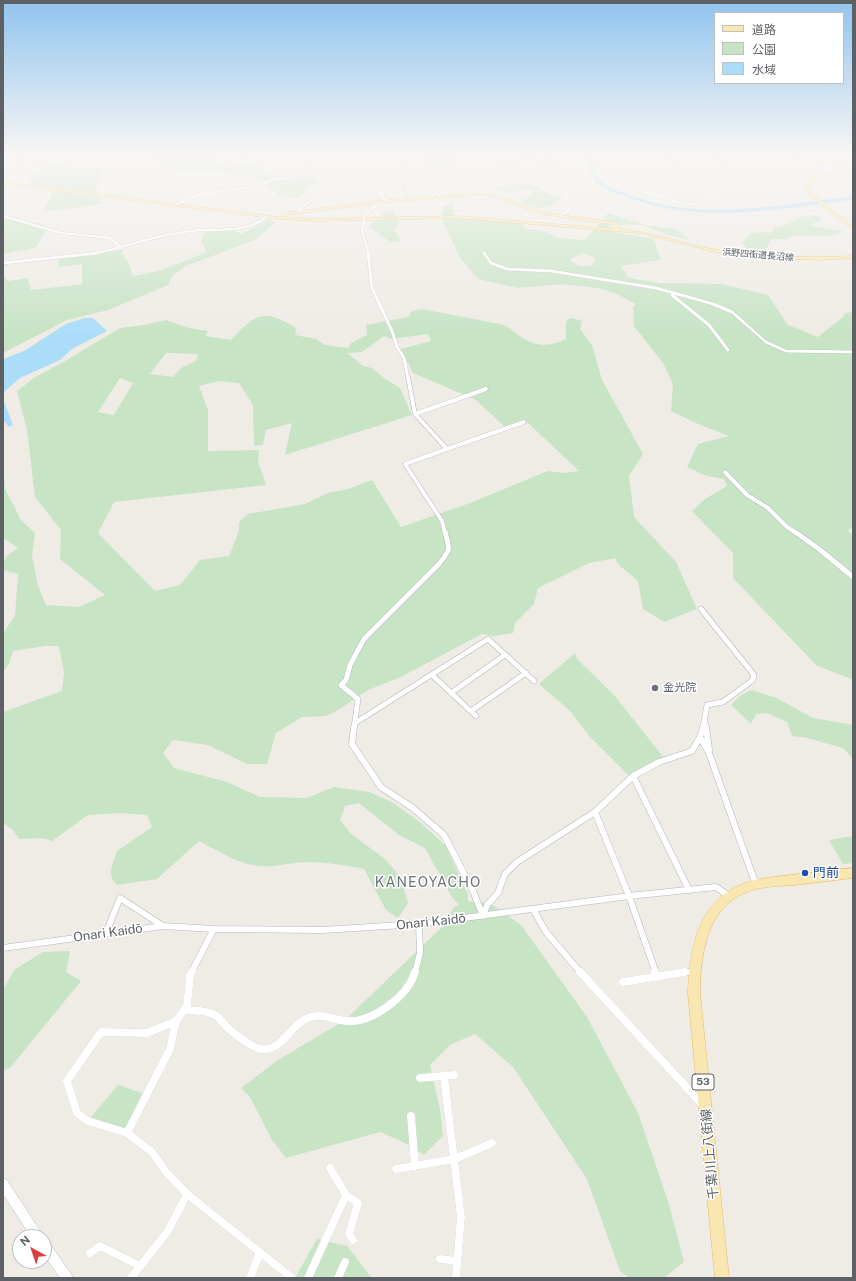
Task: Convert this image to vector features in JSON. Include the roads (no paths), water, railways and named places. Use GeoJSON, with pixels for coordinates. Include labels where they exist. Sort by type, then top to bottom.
{"type":"FeatureCollection","features":[{"type":"Feature","properties":{"kind":"main road","name":"浜野四街道長沼線"},"geometry":{"type":"LineString","coordinates":[[249,215],[293,219],[354,220],[446,217],[617,229],[639,232],[711,250],[740,255],[814,259],[853,257]]}},
{"type":"Feature","properties":{"kind":"main road","name":"浜野四街道長沼線"},"geometry":{"type":"LineString","coordinates":[[279,218],[283,215]]}},
{"type":"Feature","properties":{"kind":"main road","name":"浜野四街道長沼線"},"geometry":{"type":"LineString","coordinates":[[552,215],[617,224],[617,229]]}},
{"type":"Feature","properties":{"kind":"main road"},"geometry":{"type":"LineString","coordinates":[[836,215],[853,228]]}},
{"type":"Feature","properties":{"kind":"main road","name":"53"},"geometry":{"type":"LineString","coordinates":[[729,896],[738,891],[756,885],[853,873]]}},
{"type":"Feature","properties":{"kind":"main road","name":"千葉川上八街線"},"geometry":{"type":"LineString","coordinates":[[722,1278],[694,994],[695,971],[703,931],[711,916],[729,896]]}},
{"type":"Feature","properties":{"kind":"street"},"geometry":{"type":"LineString","coordinates":[[365,215],[363,219],[363,235],[369,255],[369,267],[374,294],[404,358],[415,414],[446,449]]}},
{"type":"Feature","properties":{"kind":"street"},"geometry":{"type":"LineString","coordinates":[[3,216],[61,233],[111,238],[121,248]]}},
{"type":"Feature","properties":{"kind":"street"},"geometry":{"type":"LineString","coordinates":[[3,263],[84,255],[121,248],[166,236],[208,229],[229,230],[262,221],[266,217]]}},
{"type":"Feature","properties":{"kind":"street"},"geometry":{"type":"LineString","coordinates":[[484,253],[491,263],[507,269],[551,271],[656,288],[729,310],[766,342],[786,351],[853,352]]}},
{"type":"Feature","properties":{"kind":"street"},"geometry":{"type":"LineString","coordinates":[[672,294],[709,324],[728,350]]}},
{"type":"Feature","properties":{"kind":"street"},"geometry":{"type":"LineString","coordinates":[[415,414],[486,389]]}},
{"type":"Feature","properties":{"kind":"street"},"geometry":{"type":"LineString","coordinates":[[483,916],[473,891],[444,836],[413,808],[381,787],[366,767],[352,744],[356,723],[358,697],[341,685],[346,680],[354,656],[373,629],[416,588],[448,553],[449,548],[442,521],[405,464],[524,422]]}},
{"type":"Feature","properties":{"kind":"street"},"geometry":{"type":"LineString","coordinates":[[725,472],[747,496],[768,508],[786,526],[819,549],[853,578]]}},
{"type":"Feature","properties":{"kind":"street"},"geometry":{"type":"LineString","coordinates":[[483,916],[487,905],[498,893],[506,874],[517,862],[595,812],[633,776],[659,762],[692,751],[700,737],[705,720],[707,705],[723,702],[754,678],[754,675],[735,650],[701,609]]}},
{"type":"Feature","properties":{"kind":"street"},"geometry":{"type":"LineString","coordinates":[[356,723],[488,639],[534,681]]}},
{"type":"Feature","properties":{"kind":"street"},"geometry":{"type":"LineString","coordinates":[[451,693],[506,655]]}},
{"type":"Feature","properties":{"kind":"street"},"geometry":{"type":"LineString","coordinates":[[471,712],[526,673]]}},
{"type":"Feature","properties":{"kind":"street"},"geometry":{"type":"LineString","coordinates":[[432,675],[476,716]]}},
{"type":"Feature","properties":{"kind":"street"},"geometry":{"type":"LineString","coordinates":[[705,720],[709,753]]}},
{"type":"Feature","properties":{"kind":"street"},"geometry":{"type":"LineString","coordinates":[[700,737],[709,753],[756,885]]}},
{"type":"Feature","properties":{"kind":"street"},"geometry":{"type":"LineString","coordinates":[[633,776],[689,890]]}},
{"type":"Feature","properties":{"kind":"street"},"geometry":{"type":"LineString","coordinates":[[595,812],[630,896],[657,977]]}},
{"type":"Feature","properties":{"kind":"street","name":"Onari Kaidō"},"geometry":{"type":"LineString","coordinates":[[3,948],[163,926],[214,929],[323,930],[419,924],[630,896],[716,887],[729,896]]}},
{"type":"Feature","properties":{"kind":"street"},"geometry":{"type":"LineString","coordinates":[[106,933],[120,898],[163,926]]}},
{"type":"Feature","properties":{"kind":"street"},"geometry":{"type":"LineString","coordinates":[[533,909],[546,932],[573,966],[705,1108]]}},
{"type":"Feature","properties":{"kind":"street"},"geometry":{"type":"LineString","coordinates":[[185,1010],[205,1011],[217,1016],[227,1028],[260,1049],[270,1049],[278,1045],[299,1023],[307,1018],[322,1014],[351,1021],[362,1019],[397,1001],[408,990],[415,978],[420,938],[419,924]]}},
{"type":"Feature","properties":{"kind":"street"},"geometry":{"type":"LineString","coordinates":[[127,1133],[170,1049],[176,1021],[187,1006],[190,976],[214,929]]}},
{"type":"Feature","properties":{"kind":"street"},"geometry":{"type":"LineString","coordinates":[[623,982],[695,971]]}},
{"type":"Feature","properties":{"kind":"street"},"geometry":{"type":"LineString","coordinates":[[176,1021],[147,1033],[101,1032],[67,1081],[77,1113],[88,1120],[127,1133],[152,1152],[166,1172],[187,1194],[292,1278]]}},
{"type":"Feature","properties":{"kind":"street"},"geometry":{"type":"LineString","coordinates":[[420,1078],[454,1075]]}},
{"type":"Feature","properties":{"kind":"street"},"geometry":{"type":"LineString","coordinates":[[444,1076],[461,1217],[456,1278]]}},
{"type":"Feature","properties":{"kind":"street"},"geometry":{"type":"LineString","coordinates":[[411,1116],[415,1166]]}},
{"type":"Feature","properties":{"kind":"street"},"geometry":{"type":"LineString","coordinates":[[396,1169],[455,1159],[492,1143]]}},
{"type":"Feature","properties":{"kind":"street"},"geometry":{"type":"LineString","coordinates":[[330,1168],[346,1195],[358,1203],[349,1234],[353,1240]]}},
{"type":"Feature","properties":{"kind":"street"},"geometry":{"type":"LineString","coordinates":[[3,1184],[33,1229]]}},
{"type":"Feature","properties":{"kind":"street"},"geometry":{"type":"LineString","coordinates":[[131,1278],[168,1231],[187,1194]]}},
{"type":"Feature","properties":{"kind":"street"},"geometry":{"type":"LineString","coordinates":[[308,1278],[346,1195]]}},
{"type":"Feature","properties":{"kind":"street"},"geometry":{"type":"LineString","coordinates":[[90,1253],[100,1246],[140,1266]]}},
{"type":"Feature","properties":{"kind":"street"},"geometry":{"type":"LineString","coordinates":[[250,1278],[260,1252]]}},
{"type":"Feature","properties":{"kind":"street"},"geometry":{"type":"LineString","coordinates":[[52,1256],[67,1278]]}},
{"type":"Feature","properties":{"kind":"street"},"geometry":{"type":"LineString","coordinates":[[440,1259],[457,1261]]}},
{"type":"Feature","properties":{"kind":"street"},"geometry":{"type":"LineString","coordinates":[[338,1278],[345,1262]]}},
{"type":"Feature","properties":{"kind":"water"},"geometry":{"type":"Polygon","coordinates":[[[84,318],[93,318],[107,331],[72,349],[60,360],[20,378],[4,392],[3,396],[3,359],[24,351],[66,324],[84,318]]]}},
{"type":"Feature","properties":{"kind":"water"},"geometry":{"type":"Polygon","coordinates":[[[3,399],[13,425],[9,427],[3,420],[3,399]]]}},
{"type":"Feature","properties":{"kind":"place","name":"金光院"},"geometry":{"type":"Point","coordinates":[655,688]}},
{"type":"Feature","properties":{"kind":"place","name":"門前"},"geometry":{"type":"Point","coordinates":[805,873]}},
{"type":"Feature","properties":{"kind":"district","name":"KANEOYACHO"},"geometry":{"type":"Point","coordinates":[428,883]}}]}
